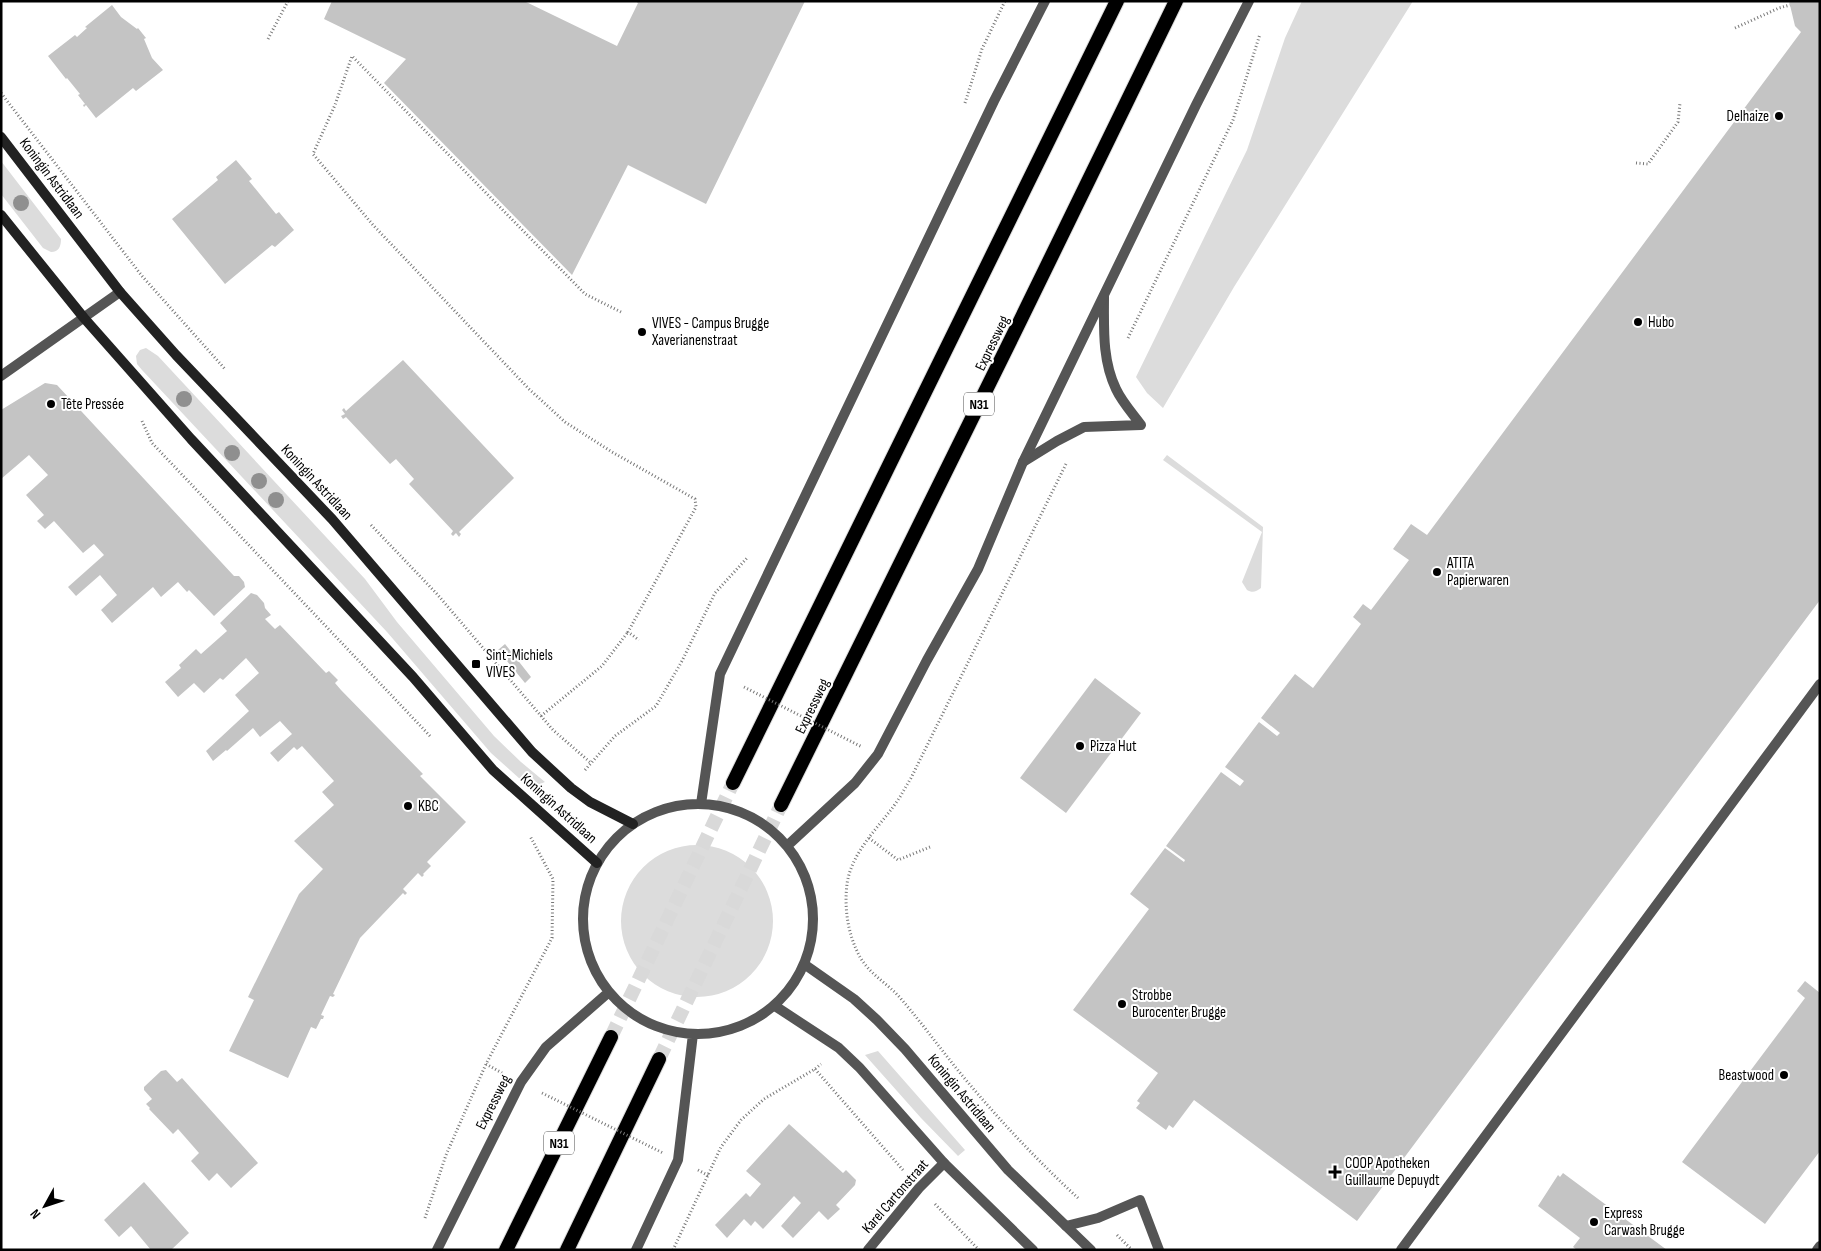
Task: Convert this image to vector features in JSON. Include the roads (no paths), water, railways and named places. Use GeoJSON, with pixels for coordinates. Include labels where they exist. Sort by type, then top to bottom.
{"type":"FeatureCollection","features":[{"type":"Feature","properties":{"kind":"highway"},"geometry":{"type":"LineString","coordinates":[[733,783],[1117,1]]}},
{"type":"Feature","properties":{"kind":"highway","name":"Expressweg"},"geometry":{"type":"LineString","coordinates":[[781,805],[1176,1]]}},
{"type":"Feature","properties":{"kind":"highway","name":"N31"},"geometry":{"type":"LineString","coordinates":[[506,1250],[611,1037]]}},
{"type":"Feature","properties":{"kind":"highway"},"geometry":{"type":"LineString","coordinates":[[567,1250],[660,1059]]}},
{"type":"Feature","properties":{"kind":"main road","name":"Koningin Astridlaan"},"geometry":{"type":"LineString","coordinates":[[1,137],[120,292],[176,355],[332,519],[532,752],[571,788],[590,802],[633,824]]}},
{"type":"Feature","properties":{"kind":"main road","name":"Koningin Astridlaan"},"geometry":{"type":"LineString","coordinates":[[1,215],[84,318],[191,439],[413,677],[493,770],[597,863]]}},
{"type":"Feature","properties":{"kind":"street"},"geometry":{"type":"LineString","coordinates":[[701,804],[720,674],[994,101],[1045,1]]}},
{"type":"Feature","properties":{"kind":"street"},"geometry":{"type":"LineString","coordinates":[[787,846],[855,782],[878,754],[927,660],[978,569],[1023,462],[1196,105],[1249,1]]}},
{"type":"Feature","properties":{"kind":"street"},"geometry":{"type":"LineString","coordinates":[[1,376],[120,292]]}},
{"type":"Feature","properties":{"kind":"street"},"geometry":{"type":"LineString","coordinates":[[1023,462],[1084,427],[1141,425],[1117,392],[1110,375],[1104,344],[1104,296]]}},
{"type":"Feature","properties":{"kind":"street"},"geometry":{"type":"LineString","coordinates":[[1401,1250],[1819,686]]}},
{"type":"Feature","properties":{"kind":"street"},"geometry":{"type":"LineString","coordinates":[[701,804],[724,806],[740,812],[772,830],[787,846],[798,862],[811,897],[814,918],[813,936],[804,964],[791,987],[775,1006],[753,1021],[738,1028],[720,1033],[693,1034],[669,1031],[649,1024],[632,1014],[609,992],[598,978],[590,960],[582,926],[586,893],[591,876],[604,851],[617,837],[633,824],[666,808],[701,804]]}},
{"type":"Feature","properties":{"kind":"street","name":"Koningin Astridlaan"},"geometry":{"type":"LineString","coordinates":[[804,964],[854,999],[878,1020],[906,1049],[1008,1170],[1091,1250]]}},
{"type":"Feature","properties":{"kind":"street","name":"Expressweg"},"geometry":{"type":"LineString","coordinates":[[438,1250],[521,1082],[546,1047],[609,992]]}},
{"type":"Feature","properties":{"kind":"street"},"geometry":{"type":"LineString","coordinates":[[775,1006],[839,1048],[859,1067],[944,1163],[1033,1250]]}},
{"type":"Feature","properties":{"kind":"street"},"geometry":{"type":"LineString","coordinates":[[636,1250],[678,1160],[693,1034]]}},
{"type":"Feature","properties":{"kind":"street","name":"Karel Cartonstraat"},"geometry":{"type":"LineString","coordinates":[[868,1250],[920,1188],[944,1163]]}},
{"type":"Feature","properties":{"kind":"street"},"geometry":{"type":"LineString","coordinates":[[1066,1226],[1098,1218],[1140,1200],[1159,1250]]}},
{"type":"Feature","properties":{"kind":"street"},"geometry":{"type":"LineString","coordinates":[[1817,1250],[1820,1246]]}},
{"type":"Feature","properties":{"kind":"tunnel"},"geometry":{"type":"LineString","coordinates":[[611,1037],[733,783]]}},
{"type":"Feature","properties":{"kind":"tunnel"},"geometry":{"type":"LineString","coordinates":[[659,1059],[781,805]]}},
{"type":"Feature","properties":{"kind":"place","name":"Delhaize"},"geometry":{"type":"Point","coordinates":[1779,116]}},
{"type":"Feature","properties":{"kind":"place","name":"Hubo"},"geometry":{"type":"Point","coordinates":[1638,322]}},
{"type":"Feature","properties":{"kind":"place","name":"VIVES - Campus Brugge Xaverianenstraat"},"geometry":{"type":"Point","coordinates":[642,332]}},
{"type":"Feature","properties":{"kind":"place","name":"Tête Pressée"},"geometry":{"type":"Point","coordinates":[51,404]}},
{"type":"Feature","properties":{"kind":"place","name":"ATITA Papierwaren"},"geometry":{"type":"Point","coordinates":[1437,572]}},
{"type":"Feature","properties":{"kind":"place","name":"Sint-Michiels VIVES"},"geometry":{"type":"Point","coordinates":[476,664]}},
{"type":"Feature","properties":{"kind":"place","name":"Pizza Hut"},"geometry":{"type":"Point","coordinates":[1080,746]}},
{"type":"Feature","properties":{"kind":"place","name":"KBC"},"geometry":{"type":"Point","coordinates":[408,806]}},
{"type":"Feature","properties":{"kind":"place","name":"Strobbe Burocenter Brugge"},"geometry":{"type":"Point","coordinates":[1122,1004]}},
{"type":"Feature","properties":{"kind":"place","name":"Beastwood"},"geometry":{"type":"Point","coordinates":[1784,1075]}},
{"type":"Feature","properties":{"kind":"place","name":"COOP Apotheken Guillaume Depuydt"},"geometry":{"type":"Point","coordinates":[1335,1172]}},
{"type":"Feature","properties":{"kind":"place","name":"Express Carwash Brugge"},"geometry":{"type":"Point","coordinates":[1594,1222]}}]}
